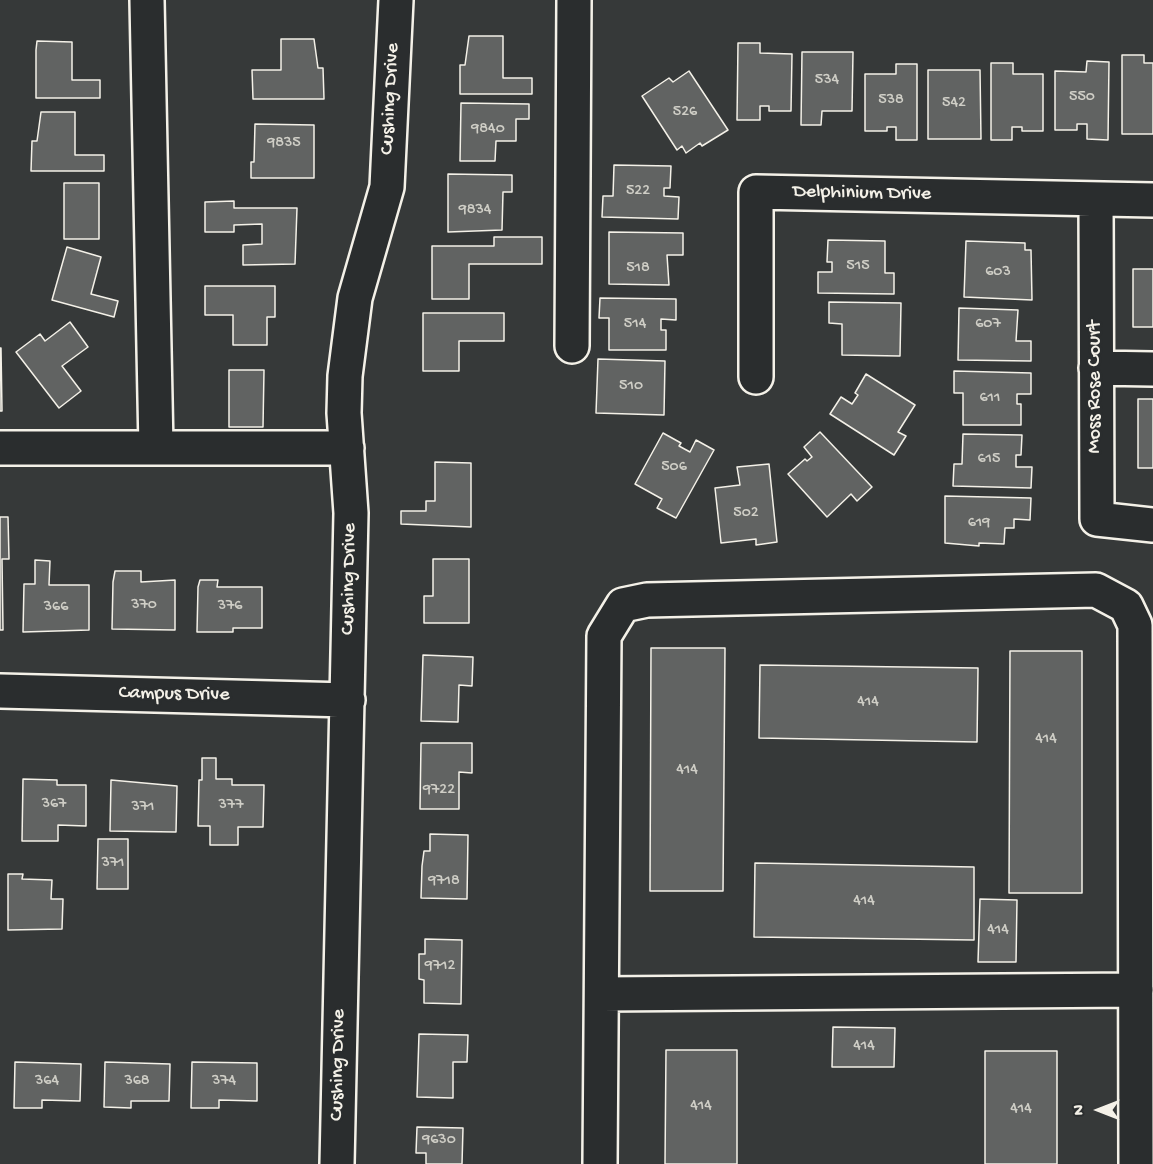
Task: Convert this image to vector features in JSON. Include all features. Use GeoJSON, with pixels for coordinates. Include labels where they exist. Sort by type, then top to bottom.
{"type":"FeatureCollection","features":[{"type":"Feature","properties":{"kind":"street"},"geometry":{"type":"LineString","coordinates":[[147,0],[156,448]]}},
{"type":"Feature","properties":{"kind":"street","name":"Cushing Drive"},"geometry":{"type":"LineString","coordinates":[[337,1164],[351,513],[344,413],[345,376],[356,298],[387,187],[396,0]]}},
{"type":"Feature","properties":{"kind":"street"},"geometry":{"type":"LineString","coordinates":[[572,346],[574,0]]}},
{"type":"Feature","properties":{"kind":"street","name":"Delphinium Drive"},"geometry":{"type":"LineString","coordinates":[[756,377],[756,192],[1153,200]]}},
{"type":"Feature","properties":{"kind":"street","name":"Moss Rose Court"},"geometry":{"type":"LineString","coordinates":[[1096,199],[1097,519],[1153,525]]}},
{"type":"Feature","properties":{"kind":"street"},"geometry":{"type":"LineString","coordinates":[[1096,368],[1153,369]]}},
{"type":"Feature","properties":{"kind":"street"},"geometry":{"type":"LineString","coordinates":[[0,448],[347,448]]}},
{"type":"Feature","properties":{"kind":"street"},"geometry":{"type":"LineString","coordinates":[[600,1164],[604,636],[623,605],[647,600],[1096,590],[1126,606],[1135,626],[1136,1164]]}},
{"type":"Feature","properties":{"kind":"street","name":"Campus Drive"},"geometry":{"type":"LineString","coordinates":[[0,691],[348,700]]}},
{"type":"Feature","properties":{"kind":"street"},"geometry":{"type":"LineString","coordinates":[[602,994],[1136,990]]}},
{"type":"Feature","properties":{"kind":"building"},"geometry":{"type":"Polygon","coordinates":[[[469,36],[503,36],[503,78],[532,78],[532,94],[460,94],[460,65],[465,65],[469,36]]]}},
{"type":"Feature","properties":{"kind":"building"},"geometry":{"type":"Polygon","coordinates":[[[281,39],[314,39],[318,68],[323,68],[324,99],[253,99],[252,70],[281,70],[281,39]]]}},
{"type":"Feature","properties":{"kind":"building"},"geometry":{"type":"Polygon","coordinates":[[[37,41],[72,42],[72,80],[100,80],[100,98],[36,98],[37,41]]]}},
{"type":"Feature","properties":{"kind":"building"},"geometry":{"type":"Polygon","coordinates":[[[738,43],[760,43],[760,53],[792,54],[791,111],[769,111],[769,106],[760,106],[760,120],[737,120],[738,43]]]}},
{"type":"Feature","properties":{"kind":"building"},"geometry":{"type":"Polygon","coordinates":[[[802,52],[853,52],[852,111],[822,111],[821,125],[801,125],[802,52]]]}},
{"type":"Feature","properties":{"kind":"building"},"geometry":{"type":"Polygon","coordinates":[[[1122,55],[1144,55],[1144,63],[1153,63],[1153,134],[1122,134],[1122,55]]]}},
{"type":"Feature","properties":{"kind":"building"},"geometry":{"type":"Polygon","coordinates":[[[1087,61],[1109,62],[1108,140],[1087,139],[1087,124],[1077,124],[1077,130],[1055,130],[1055,71],[1086,72],[1087,61]]]}},
{"type":"Feature","properties":{"kind":"building"},"geometry":{"type":"Polygon","coordinates":[[[991,63],[1013,63],[1013,74],[1043,74],[1043,131],[1022,131],[1022,127],[1012,127],[1012,140],[991,140],[991,63]]]}},
{"type":"Feature","properties":{"kind":"building"},"geometry":{"type":"Polygon","coordinates":[[[896,64],[917,64],[917,140],[896,140],[896,127],[887,127],[887,131],[865,131],[865,74],[896,74],[896,64]]]}},
{"type":"Feature","properties":{"kind":"building"},"geometry":{"type":"Polygon","coordinates":[[[928,70],[980,70],[981,139],[928,139],[928,70]]]}},
{"type":"Feature","properties":{"kind":"building"},"geometry":{"type":"Polygon","coordinates":[[[689,71],[728,130],[702,146],[700,143],[686,153],[682,146],[677,150],[642,96],[669,78],[673,82],[689,71]]]}},
{"type":"Feature","properties":{"kind":"building"},"geometry":{"type":"Polygon","coordinates":[[[461,103],[529,104],[529,119],[516,119],[516,141],[496,141],[495,161],[460,161],[461,103]]]}},
{"type":"Feature","properties":{"kind":"building"},"geometry":{"type":"Polygon","coordinates":[[[41,112],[75,112],[75,155],[104,155],[104,171],[31,171],[32,141],[37,141],[41,112]]]}},
{"type":"Feature","properties":{"kind":"building"},"geometry":{"type":"Polygon","coordinates":[[[255,124],[314,125],[314,178],[251,178],[251,162],[254,162],[255,124]]]}},
{"type":"Feature","properties":{"kind":"building"},"geometry":{"type":"Polygon","coordinates":[[[614,165],[671,166],[670,188],[664,188],[664,196],[679,197],[678,219],[602,217],[603,196],[613,196],[614,165]]]}},
{"type":"Feature","properties":{"kind":"building"},"geometry":{"type":"Polygon","coordinates":[[[448,174],[512,175],[512,192],[503,192],[502,230],[448,232],[448,174]]]}},
{"type":"Feature","properties":{"kind":"building"},"geometry":{"type":"Polygon","coordinates":[[[64,183],[99,183],[99,239],[64,239],[64,183]]]}},
{"type":"Feature","properties":{"kind":"building"},"geometry":{"type":"Polygon","coordinates":[[[234,201],[234,208],[297,208],[295,264],[243,265],[243,245],[262,244],[262,224],[234,225],[234,232],[205,232],[205,202],[234,201]]]}},
{"type":"Feature","properties":{"kind":"building"},"geometry":{"type":"Polygon","coordinates":[[[609,232],[683,233],[683,255],[667,255],[669,285],[609,284],[609,232]]]}},
{"type":"Feature","properties":{"kind":"building"},"geometry":{"type":"Polygon","coordinates":[[[494,237],[542,237],[542,264],[469,264],[469,299],[432,299],[432,246],[494,246],[494,237]]]}},
{"type":"Feature","properties":{"kind":"building"},"geometry":{"type":"Polygon","coordinates":[[[828,240],[885,241],[885,273],[894,273],[894,294],[818,293],[818,272],[832,272],[832,262],[827,262],[828,240]]]}},
{"type":"Feature","properties":{"kind":"building"},"geometry":{"type":"Polygon","coordinates":[[[966,241],[1025,243],[1025,250],[1031,250],[1032,300],[964,297],[966,241]]]}},
{"type":"Feature","properties":{"kind":"building"},"geometry":{"type":"Polygon","coordinates":[[[67,247],[101,257],[91,294],[118,301],[114,317],[52,300],[67,247]]]}},
{"type":"Feature","properties":{"kind":"building"},"geometry":{"type":"Polygon","coordinates":[[[1133,269],[1153,269],[1153,327],[1133,327],[1133,269]]]}},
{"type":"Feature","properties":{"kind":"building"},"geometry":{"type":"Polygon","coordinates":[[[205,286],[275,286],[275,317],[267,317],[267,345],[233,345],[233,315],[205,315],[205,286]]]}},
{"type":"Feature","properties":{"kind":"building"},"geometry":{"type":"Polygon","coordinates":[[[600,298],[676,299],[676,320],[661,319],[661,330],[666,330],[666,350],[609,350],[609,318],[599,318],[600,298]]]}},
{"type":"Feature","properties":{"kind":"building"},"geometry":{"type":"Polygon","coordinates":[[[829,302],[901,303],[900,356],[842,355],[842,324],[829,323],[829,302]]]}},
{"type":"Feature","properties":{"kind":"building"},"geometry":{"type":"Polygon","coordinates":[[[959,308],[1018,310],[1016,341],[1031,341],[1031,361],[958,360],[959,308]]]}},
{"type":"Feature","properties":{"kind":"building"},"geometry":{"type":"Polygon","coordinates":[[[423,313],[504,313],[504,341],[459,341],[459,371],[423,371],[423,313]]]}},
{"type":"Feature","properties":{"kind":"building"},"geometry":{"type":"Polygon","coordinates":[[[70,322],[88,347],[62,366],[81,391],[59,408],[16,352],[40,334],[45,341],[70,322]]]}},
{"type":"Feature","properties":{"kind":"building"},"geometry":{"type":"Polygon","coordinates":[[[1,348],[2,411],[0,411],[1,348]]]}},
{"type":"Feature","properties":{"kind":"building"},"geometry":{"type":"Polygon","coordinates":[[[598,359],[665,361],[664,415],[596,413],[598,359]]]}},
{"type":"Feature","properties":{"kind":"building"},"geometry":{"type":"Polygon","coordinates":[[[229,370],[264,370],[263,427],[229,427],[229,370]]]}},
{"type":"Feature","properties":{"kind":"building"},"geometry":{"type":"Polygon","coordinates":[[[954,371],[1031,373],[1031,394],[1017,394],[1017,404],[1021,404],[1021,425],[963,425],[963,393],[954,393],[954,371]]]}},
{"type":"Feature","properties":{"kind":"building"},"geometry":{"type":"Polygon","coordinates":[[[866,374],[915,405],[898,432],[906,436],[894,455],[830,414],[841,397],[852,404],[858,395],[855,393],[866,374]]]}},
{"type":"Feature","properties":{"kind":"building"},"geometry":{"type":"Polygon","coordinates":[[[1138,399],[1153,399],[1153,468],[1138,468],[1138,399]]]}},
{"type":"Feature","properties":{"kind":"building"},"geometry":{"type":"Polygon","coordinates":[[[820,432],[872,487],[857,501],[851,494],[827,517],[788,474],[805,459],[807,461],[812,457],[804,447],[820,432]]]}},
{"type":"Feature","properties":{"kind":"building"},"geometry":{"type":"Polygon","coordinates":[[[663,433],[681,443],[679,446],[690,452],[696,440],[714,450],[676,518],[657,508],[662,499],[635,484],[663,433]]]}},
{"type":"Feature","properties":{"kind":"building"},"geometry":{"type":"Polygon","coordinates":[[[963,434],[1022,435],[1021,455],[1016,455],[1016,467],[1032,467],[1031,488],[953,486],[954,464],[962,464],[963,434]]]}},
{"type":"Feature","properties":{"kind":"building"},"geometry":{"type":"Polygon","coordinates":[[[435,462],[471,463],[471,527],[401,524],[401,511],[426,511],[426,501],[435,501],[435,462]]]}},
{"type":"Feature","properties":{"kind":"building"},"geometry":{"type":"Polygon","coordinates":[[[769,464],[777,542],[756,545],[756,539],[721,543],[715,488],[740,485],[737,467],[769,464]]]}},
{"type":"Feature","properties":{"kind":"building"},"geometry":{"type":"Polygon","coordinates":[[[945,496],[1031,498],[1030,520],[1014,519],[1014,528],[1005,528],[1004,544],[979,543],[979,546],[945,543],[945,496]]]}},
{"type":"Feature","properties":{"kind":"building"},"geometry":{"type":"Polygon","coordinates":[[[0,517],[8,517],[9,559],[2,559],[3,630],[0,630],[0,517]]]}},
{"type":"Feature","properties":{"kind":"building"},"geometry":{"type":"Polygon","coordinates":[[[433,559],[469,559],[469,623],[424,623],[424,596],[433,596],[433,559]]]}},
{"type":"Feature","properties":{"kind":"building"},"geometry":{"type":"Polygon","coordinates":[[[35,560],[50,561],[49,585],[89,585],[89,630],[23,632],[24,584],[35,584],[35,560]]]}},
{"type":"Feature","properties":{"kind":"building"},"geometry":{"type":"Polygon","coordinates":[[[115,571],[141,571],[141,582],[175,580],[175,630],[112,629],[115,571]]]}},
{"type":"Feature","properties":{"kind":"building"},"geometry":{"type":"Polygon","coordinates":[[[200,580],[218,580],[217,587],[262,587],[262,628],[233,628],[233,632],[197,632],[200,580]]]}},
{"type":"Feature","properties":{"kind":"building"},"geometry":{"type":"Polygon","coordinates":[[[651,648],[725,648],[723,891],[650,891],[651,648]]]}},
{"type":"Feature","properties":{"kind":"building"},"geometry":{"type":"Polygon","coordinates":[[[1010,651],[1082,651],[1082,893],[1009,893],[1010,651]]]}},
{"type":"Feature","properties":{"kind":"building"},"geometry":{"type":"Polygon","coordinates":[[[423,655],[473,657],[472,686],[459,685],[458,722],[421,721],[423,655]]]}},
{"type":"Feature","properties":{"kind":"building"},"geometry":{"type":"Polygon","coordinates":[[[760,665],[978,668],[977,742],[759,738],[760,665]]]}},
{"type":"Feature","properties":{"kind":"building"},"geometry":{"type":"Polygon","coordinates":[[[421,743],[472,743],[472,773],[459,772],[459,809],[420,809],[421,743]]]}},
{"type":"Feature","properties":{"kind":"building"},"geometry":{"type":"Polygon","coordinates":[[[202,758],[216,758],[216,779],[232,779],[232,785],[264,785],[263,827],[238,827],[238,845],[210,845],[210,826],[198,826],[202,758]]]}},
{"type":"Feature","properties":{"kind":"building"},"geometry":{"type":"Polygon","coordinates":[[[23,779],[57,780],[57,785],[86,785],[86,826],[58,825],[58,841],[22,841],[23,779]]]}},
{"type":"Feature","properties":{"kind":"building"},"geometry":{"type":"Polygon","coordinates":[[[111,780],[177,786],[176,832],[110,831],[111,780]]]}},
{"type":"Feature","properties":{"kind":"building"},"geometry":{"type":"Polygon","coordinates":[[[430,834],[468,835],[467,899],[421,898],[424,851],[430,851],[430,834]]]}},
{"type":"Feature","properties":{"kind":"building"},"geometry":{"type":"Polygon","coordinates":[[[98,839],[128,839],[128,889],[97,889],[98,839]]]}},
{"type":"Feature","properties":{"kind":"building"},"geometry":{"type":"Polygon","coordinates":[[[755,863],[974,867],[974,940],[754,937],[755,863]]]}},
{"type":"Feature","properties":{"kind":"building"},"geometry":{"type":"Polygon","coordinates":[[[8,874],[23,874],[22,879],[52,880],[51,899],[63,899],[62,929],[8,930],[8,874]]]}},
{"type":"Feature","properties":{"kind":"building"},"geometry":{"type":"Polygon","coordinates":[[[980,899],[1017,900],[1016,962],[978,962],[980,899]]]}},
{"type":"Feature","properties":{"kind":"building"},"geometry":{"type":"Polygon","coordinates":[[[425,939],[462,940],[461,1004],[424,1003],[424,980],[419,979],[419,954],[425,954],[425,939]]]}},
{"type":"Feature","properties":{"kind":"building"},"geometry":{"type":"Polygon","coordinates":[[[833,1027],[895,1028],[894,1067],[832,1067],[833,1027]]]}},
{"type":"Feature","properties":{"kind":"building"},"geometry":{"type":"Polygon","coordinates":[[[419,1034],[468,1035],[467,1062],[453,1062],[453,1098],[417,1097],[419,1034]]]}},
{"type":"Feature","properties":{"kind":"building"},"geometry":{"type":"Polygon","coordinates":[[[666,1050],[737,1050],[737,1164],[665,1164],[666,1050]]]}},
{"type":"Feature","properties":{"kind":"building"},"geometry":{"type":"Polygon","coordinates":[[[985,1051],[1057,1051],[1057,1164],[985,1164],[985,1051]]]}},
{"type":"Feature","properties":{"kind":"building"},"geometry":{"type":"Polygon","coordinates":[[[15,1062],[81,1064],[80,1101],[42,1100],[42,1108],[14,1108],[15,1062]]]}},
{"type":"Feature","properties":{"kind":"building"},"geometry":{"type":"Polygon","coordinates":[[[105,1062],[170,1064],[169,1101],[131,1101],[131,1108],[104,1107],[105,1062]]]}},
{"type":"Feature","properties":{"kind":"building"},"geometry":{"type":"Polygon","coordinates":[[[192,1062],[257,1063],[257,1101],[219,1100],[219,1108],[191,1108],[192,1062]]]}},
{"type":"Feature","properties":{"kind":"building"},"geometry":{"type":"Polygon","coordinates":[[[417,1127],[463,1128],[462,1164],[426,1164],[426,1153],[416,1153],[417,1127]]]}}]}
